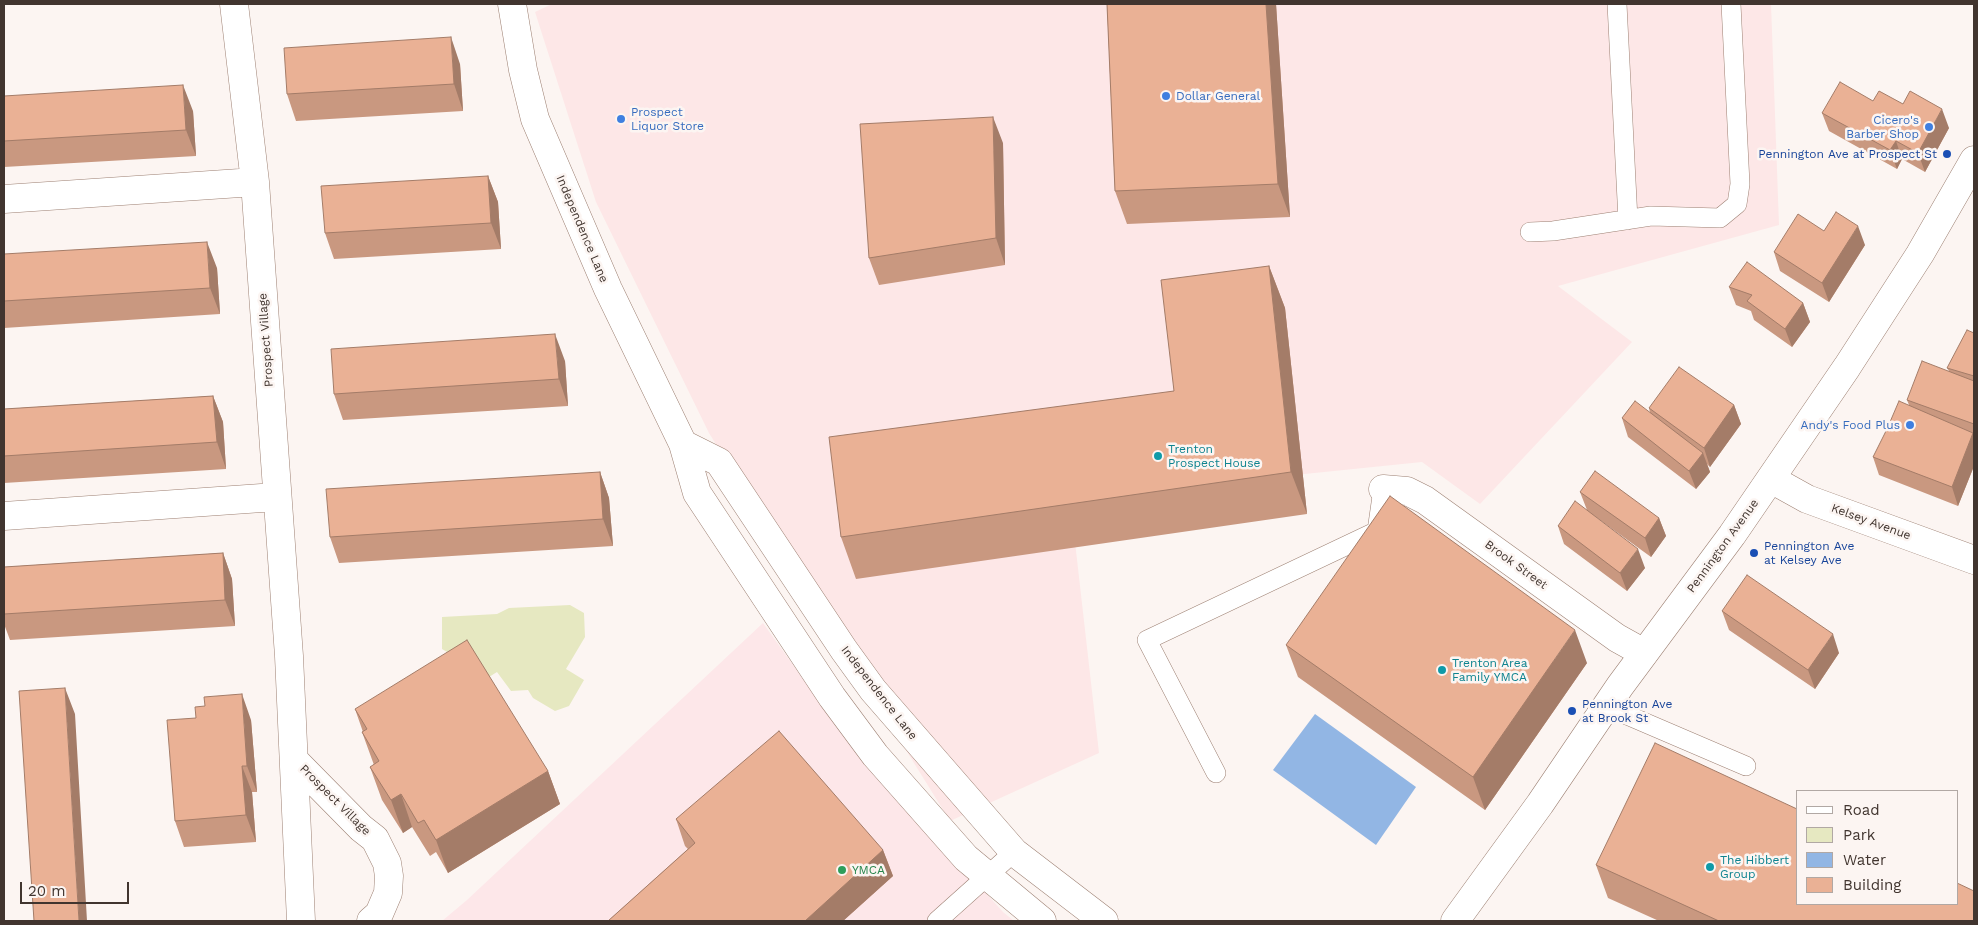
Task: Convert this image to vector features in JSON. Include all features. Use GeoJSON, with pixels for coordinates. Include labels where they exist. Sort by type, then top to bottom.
{"type":"FeatureCollection","features":[{"type":"Feature","properties":{"kind":"street","name":"Prospect Village"},"geometry":{"type":"LineString","coordinates":[[234,4],[255,182],[295,760],[302,921]]}},
{"type":"Feature","properties":{"kind":"street","name":"Independence Lane"},"geometry":{"type":"LineString","coordinates":[[512,4],[523,70],[535,119],[608,289],[683,444],[697,493],[832,697],[875,755],[966,858],[1042,921]]}},
{"type":"Feature","properties":{"kind":"street","name":"Pennington Avenue"},"geometry":{"type":"LineString","coordinates":[[1455,921],[1540,804],[1606,706],[1771,479],[1920,254],[1974,160]]}},
{"type":"Feature","properties":{"kind":"street"},"geometry":{"type":"LineString","coordinates":[[4,198],[255,182]]}},
{"type":"Feature","properties":{"kind":"street","name":"Independence Lane"},"geometry":{"type":"LineString","coordinates":[[683,444],[719,462],[844,650],[873,690],[1014,852],[1104,921]]}},
{"type":"Feature","properties":{"kind":"street","name":"Kelsey Avenue"},"geometry":{"type":"LineString","coordinates":[[1771,479],[1807,499],[1974,560]]}},
{"type":"Feature","properties":{"kind":"street","name":"Brook Street"},"geometry":{"type":"LineString","coordinates":[[1383,489],[1408,491],[1425,500],[1617,638],[1644,653]]}},
{"type":"Feature","properties":{"kind":"street"},"geometry":{"type":"LineString","coordinates":[[4,516],[276,497]]}},
{"type":"Feature","properties":{"kind":"street","name":"Prospect Village"},"geometry":{"type":"LineString","coordinates":[[295,760],[361,828],[375,839],[387,863],[389,876],[388,892],[379,914],[371,921]]}},
{"type":"Feature","properties":{"kind":"lane"},"geometry":{"type":"LineString","coordinates":[[1617,4],[1628,220]]}},
{"type":"Feature","properties":{"kind":"lane"},"geometry":{"type":"LineString","coordinates":[[1530,232],[1553,231],[1651,216],[1720,218],[1738,204],[1740,184],[1731,4]]}},
{"type":"Feature","properties":{"kind":"lane"},"geometry":{"type":"LineString","coordinates":[[1216,773],[1147,640],[1377,531],[1383,489]]}},
{"type":"Feature","properties":{"kind":"lane"},"geometry":{"type":"LineString","coordinates":[[1606,706],[1746,766]]}},
{"type":"Feature","properties":{"kind":"lane"},"geometry":{"type":"LineString","coordinates":[[937,921],[1014,852]]}},
{"type":"Feature","properties":{"kind":"shaded area"},"geometry":{"type":"Polygon","coordinates":[[[552,4],[1771,4],[1779,225],[1558,286],[1632,342],[1480,504],[1422,462],[1070,498],[1099,753],[950,821],[709,433],[596,202],[535,12],[552,4]]]}},
{"type":"Feature","properties":{"kind":"shaded area"},"geometry":{"type":"Polygon","coordinates":[[[763,623],[843,735],[1003,912],[1014,921],[442,921],[467,900],[763,623]]]}},
{"type":"Feature","properties":{"kind":"green space"},"geometry":{"type":"Polygon","coordinates":[[[570,605],[584,613],[585,637],[566,669],[584,680],[569,706],[555,711],[533,698],[528,690],[511,691],[497,672],[489,677],[442,649],[442,617],[497,614],[509,608],[570,605]]]}},
{"type":"Feature","properties":{"kind":"water"},"geometry":{"type":"Polygon","coordinates":[[[1315,714],[1416,787],[1376,845],[1273,770],[1315,714]]]}},
{"type":"Feature","properties":{"kind":"building"},"geometry":{"type":"Polygon","coordinates":[[[1107,4],[1266,4],[1278,184],[1115,191],[1107,4]]]}},
{"type":"Feature","properties":{"kind":"building"},"geometry":{"type":"Polygon","coordinates":[[[451,37],[454,84],[287,94],[284,48],[451,37]]]}},
{"type":"Feature","properties":{"kind":"building"},"geometry":{"type":"Polygon","coordinates":[[[1840,82],[1873,101],[1879,91],[1903,104],[1910,91],[1942,109],[1918,153],[1896,141],[1890,150],[1822,113],[1840,82]]]}},
{"type":"Feature","properties":{"kind":"building"},"geometry":{"type":"Polygon","coordinates":[[[183,85],[186,130],[4,141],[4,96],[183,85]]]}},
{"type":"Feature","properties":{"kind":"building"},"geometry":{"type":"Polygon","coordinates":[[[993,117],[996,238],[869,258],[860,124],[993,117]]]}},
{"type":"Feature","properties":{"kind":"building"},"geometry":{"type":"Polygon","coordinates":[[[488,176],[491,223],[325,233],[321,186],[488,176]]]}},
{"type":"Feature","properties":{"kind":"building"},"geometry":{"type":"Polygon","coordinates":[[[1836,212],[1858,226],[1822,283],[1774,252],[1798,214],[1824,231],[1836,212]]]}},
{"type":"Feature","properties":{"kind":"building"},"geometry":{"type":"Polygon","coordinates":[[[207,242],[210,288],[4,301],[4,254],[207,242]]]}},
{"type":"Feature","properties":{"kind":"building"},"geometry":{"type":"Polygon","coordinates":[[[1747,262],[1803,303],[1785,329],[1747,301],[1752,295],[1729,287],[1747,262]]]}},
{"type":"Feature","properties":{"kind":"building","name":"Trenton Prospect House"},"geometry":{"type":"Polygon","coordinates":[[[1269,266],[1291,472],[841,537],[829,437],[1174,391],[1161,280],[1269,266]]]}},
{"type":"Feature","properties":{"kind":"building"},"geometry":{"type":"Polygon","coordinates":[[[1967,330],[1974,333],[1974,376],[1947,368],[1967,330]]]}},
{"type":"Feature","properties":{"kind":"building"},"geometry":{"type":"Polygon","coordinates":[[[555,334],[559,379],[334,394],[331,349],[555,334]]]}},
{"type":"Feature","properties":{"kind":"building"},"geometry":{"type":"Polygon","coordinates":[[[1922,361],[1974,381],[1974,424],[1907,400],[1922,361]]]}},
{"type":"Feature","properties":{"kind":"building"},"geometry":{"type":"Polygon","coordinates":[[[1679,367],[1734,405],[1704,448],[1649,408],[1679,367]]]}},
{"type":"Feature","properties":{"kind":"building"},"geometry":{"type":"Polygon","coordinates":[[[213,396],[217,442],[4,456],[4,409],[213,396]]]}},
{"type":"Feature","properties":{"kind":"building"},"geometry":{"type":"Polygon","coordinates":[[[1635,401],[1703,453],[1689,471],[1622,418],[1635,401]]]}},
{"type":"Feature","properties":{"kind":"building"},"geometry":{"type":"Polygon","coordinates":[[[1899,401],[1973,433],[1952,487],[1873,457],[1899,401]]]}},
{"type":"Feature","properties":{"kind":"building"},"geometry":{"type":"Polygon","coordinates":[[[1595,471],[1659,518],[1645,538],[1580,492],[1595,471]]]}},
{"type":"Feature","properties":{"kind":"building"},"geometry":{"type":"Polygon","coordinates":[[[600,472],[603,519],[330,537],[326,489],[600,472]]]}},
{"type":"Feature","properties":{"kind":"building","name":"Trenton Area Family YMCA"},"geometry":{"type":"Polygon","coordinates":[[[1390,496],[1575,630],[1473,777],[1286,645],[1390,496]]]}},
{"type":"Feature","properties":{"kind":"building"},"geometry":{"type":"Polygon","coordinates":[[[1575,501],[1638,549],[1620,573],[1558,526],[1575,501]]]}},
{"type":"Feature","properties":{"kind":"building"},"geometry":{"type":"Polygon","coordinates":[[[223,553],[225,600],[4,614],[4,567],[223,553]]]}},
{"type":"Feature","properties":{"kind":"building"},"geometry":{"type":"Polygon","coordinates":[[[1747,575],[1833,634],[1808,670],[1722,611],[1747,575]]]}},
{"type":"Feature","properties":{"kind":"building"},"geometry":{"type":"Polygon","coordinates":[[[467,640],[548,771],[436,840],[424,820],[418,823],[401,794],[391,800],[370,767],[379,761],[362,732],[367,729],[355,709],[467,640]]]}},
{"type":"Feature","properties":{"kind":"building"},"geometry":{"type":"Polygon","coordinates":[[[65,688],[79,921],[34,921],[19,691],[65,688]]]}},
{"type":"Feature","properties":{"kind":"building"},"geometry":{"type":"Polygon","coordinates":[[[242,694],[247,766],[242,766],[246,815],[175,821],[167,720],[196,718],[195,707],[205,706],[204,697],[242,694]]]}},
{"type":"Feature","properties":{"kind":"building"},"geometry":{"type":"Polygon","coordinates":[[[779,731],[883,850],[805,921],[608,921],[695,843],[676,819],[779,731]]]}},
{"type":"Feature","properties":{"kind":"building","name":"The Hibbert Group"},"geometry":{"type":"Polygon","coordinates":[[[1655,743],[1796,809],[1796,905],[1958,905],[1958,883],[1974,891],[1974,921],[1719,921],[1596,865],[1655,743]]]}},
{"type":"Feature","properties":{"kind":"place","name":"Dollar General"},"geometry":{"type":"Point","coordinates":[1166,96]}},
{"type":"Feature","properties":{"kind":"place","name":"Prospect Liquor Store"},"geometry":{"type":"Point","coordinates":[621,119]}},
{"type":"Feature","properties":{"kind":"place","name":"Cicero's Barber Shop"},"geometry":{"type":"Point","coordinates":[1929,127]}},
{"type":"Feature","properties":{"kind":"place","name":"Pennington Ave at Prospect St"},"geometry":{"type":"Point","coordinates":[1947,154]}},
{"type":"Feature","properties":{"kind":"place","name":"Andy's Food Plus"},"geometry":{"type":"Point","coordinates":[1910,425]}},
{"type":"Feature","properties":{"kind":"place","name":"Trenton Prospect House"},"geometry":{"type":"Point","coordinates":[1158,456]}},
{"type":"Feature","properties":{"kind":"place","name":"Pennington Ave at Kelsey Ave"},"geometry":{"type":"Point","coordinates":[1754,553]}},
{"type":"Feature","properties":{"kind":"place","name":"Trenton Area Family YMCA"},"geometry":{"type":"Point","coordinates":[1442,670]}},
{"type":"Feature","properties":{"kind":"place","name":"Pennington Ave at Brook St"},"geometry":{"type":"Point","coordinates":[1572,711]}},
{"type":"Feature","properties":{"kind":"place","name":"The Hibbert Group"},"geometry":{"type":"Point","coordinates":[1710,867]}},
{"type":"Feature","properties":{"kind":"place","name":"YMCA"},"geometry":{"type":"Point","coordinates":[842,870]}}]}
